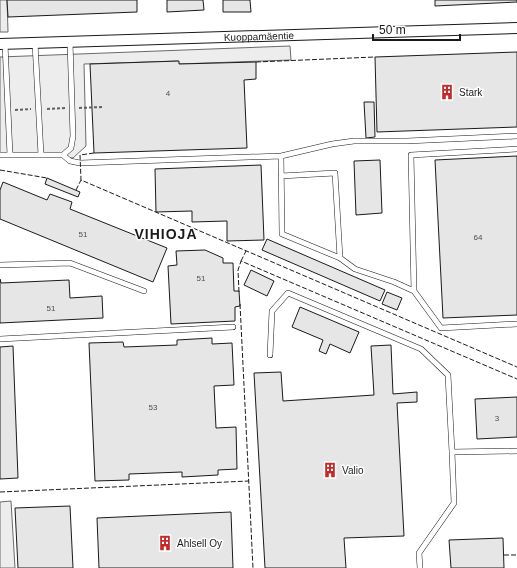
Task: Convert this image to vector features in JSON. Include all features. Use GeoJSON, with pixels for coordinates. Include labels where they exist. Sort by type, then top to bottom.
{"type":"FeatureCollection","features":[{"type":"Feature","properties":{"kind":"street","name":"Kuoppamäentie"},"geometry":{"type":"LineString","coordinates":[[3,44],[517,28]]}},
{"type":"Feature","properties":{"kind":"lane"},"geometry":{"type":"LineString","coordinates":[[63,155],[71,148],[73,136],[70,42]]}},
{"type":"Feature","properties":{"kind":"lane"},"geometry":{"type":"LineString","coordinates":[[35,43],[41,155]]}},
{"type":"Feature","properties":{"kind":"lane"},"geometry":{"type":"LineString","coordinates":[[3,44],[10,155]]}},
{"type":"Feature","properties":{"kind":"lane"},"geometry":{"type":"LineString","coordinates":[[0,155],[63,155],[70,161],[80,163],[281,156],[332,144],[354,142],[517,136]]}},
{"type":"Feature","properties":{"kind":"lane"},"geometry":{"type":"LineString","coordinates":[[414,290],[411,154],[517,149]]}},
{"type":"Feature","properties":{"kind":"lane"},"geometry":{"type":"LineString","coordinates":[[281,156],[282,234],[340,258],[355,268],[414,290],[441,328],[517,324]]}},
{"type":"Feature","properties":{"kind":"lane"},"geometry":{"type":"LineString","coordinates":[[281,176],[336,173],[340,258]]}},
{"type":"Feature","properties":{"kind":"lane"},"geometry":{"type":"LineString","coordinates":[[0,266],[70,263],[144,290]]}},
{"type":"Feature","properties":{"kind":"lane"},"geometry":{"type":"LineString","coordinates":[[270,355],[272,311],[288,293],[421,349],[448,375],[454,503],[420,553],[420,568]]}},
{"type":"Feature","properties":{"kind":"lane"},"geometry":{"type":"LineString","coordinates":[[0,339],[234,327]]}},
{"type":"Feature","properties":{"kind":"lane"},"geometry":{"type":"LineString","coordinates":[[452,452],[517,451]]}},
{"type":"Feature","properties":{"kind":"path"},"geometry":{"type":"LineString","coordinates":[[8,110],[102,107]]}},
{"type":"Feature","properties":{"kind":"shaded area"},"geometry":{"type":"Polygon","coordinates":[[[0,0],[7,0],[8,32],[0,32],[0,0]]]}},
{"type":"Feature","properties":{"kind":"shaded area"},"geometry":{"type":"Polygon","coordinates":[[[290,46],[291,60],[179,64],[178,61],[84,64],[86,146],[73,158],[0,153],[0,57],[290,46]]]}},
{"type":"Feature","properties":{"kind":"shaded area"},"geometry":{"type":"Polygon","coordinates":[[[11,501],[15,568],[0,568],[0,502],[11,501]]]}},
{"type":"Feature","properties":{"kind":"building"},"geometry":{"type":"Polygon","coordinates":[[[7,0],[137,0],[137,12],[8,17],[7,0]]]}},
{"type":"Feature","properties":{"kind":"building"},"geometry":{"type":"Polygon","coordinates":[[[167,0],[203,0],[204,10],[167,12],[167,0]]]}},
{"type":"Feature","properties":{"kind":"building"},"geometry":{"type":"Polygon","coordinates":[[[223,0],[250,0],[251,12],[223,12],[223,0]]]}},
{"type":"Feature","properties":{"kind":"building"},"geometry":{"type":"Polygon","coordinates":[[[435,0],[517,0],[517,2],[435,6],[435,0]]]}},
{"type":"Feature","properties":{"kind":"building","name":"Stark"},"geometry":{"type":"Polygon","coordinates":[[[517,52],[517,127],[377,132],[375,57],[517,52]]]}},
{"type":"Feature","properties":{"kind":"building"},"geometry":{"type":"Polygon","coordinates":[[[179,61],[179,64],[256,62],[256,79],[244,80],[247,148],[94,153],[90,64],[179,61]]]}},
{"type":"Feature","properties":{"kind":"building"},"geometry":{"type":"Polygon","coordinates":[[[364,102],[374,102],[375,137],[366,138],[364,102]]]}},
{"type":"Feature","properties":{"kind":"building"},"geometry":{"type":"Polygon","coordinates":[[[517,156],[517,315],[443,318],[435,160],[517,156]]]}},
{"type":"Feature","properties":{"kind":"building"},"geometry":{"type":"Polygon","coordinates":[[[380,160],[382,213],[356,215],[354,161],[380,160]]]}},
{"type":"Feature","properties":{"kind":"building"},"geometry":{"type":"Polygon","coordinates":[[[261,165],[264,240],[227,241],[227,221],[192,222],[192,211],[156,212],[155,169],[261,165]]]}},
{"type":"Feature","properties":{"kind":"building"},"geometry":{"type":"Polygon","coordinates":[[[47,178],[80,192],[78,197],[45,184],[47,178]]]}},
{"type":"Feature","properties":{"kind":"building"},"geometry":{"type":"Polygon","coordinates":[[[3,182],[47,200],[50,194],[72,202],[70,209],[167,248],[153,282],[0,219],[0,190],[3,182]]]}},
{"type":"Feature","properties":{"kind":"building"},"geometry":{"type":"Polygon","coordinates":[[[267,239],[385,290],[380,301],[262,250],[267,239]]]}},
{"type":"Feature","properties":{"kind":"building"},"geometry":{"type":"Polygon","coordinates":[[[205,250],[223,258],[223,263],[233,263],[234,291],[239,291],[240,306],[235,307],[235,321],[171,324],[168,266],[177,265],[176,251],[205,250]]]}},
{"type":"Feature","properties":{"kind":"building"},"geometry":{"type":"Polygon","coordinates":[[[251,270],[274,281],[267,296],[244,285],[251,270]]]}},
{"type":"Feature","properties":{"kind":"building"},"geometry":{"type":"Polygon","coordinates":[[[0,279],[1,283],[69,280],[70,298],[102,296],[103,318],[0,323],[0,279]]]}},
{"type":"Feature","properties":{"kind":"building"},"geometry":{"type":"Polygon","coordinates":[[[387,292],[402,298],[397,310],[382,304],[387,292]]]}},
{"type":"Feature","properties":{"kind":"building"},"geometry":{"type":"Polygon","coordinates":[[[300,307],[359,332],[350,353],[330,344],[326,354],[319,351],[323,340],[292,327],[300,307]]]}},
{"type":"Feature","properties":{"kind":"building"},"geometry":{"type":"Polygon","coordinates":[[[212,338],[212,344],[232,343],[234,385],[214,386],[216,428],[236,427],[237,469],[218,470],[218,475],[182,477],[182,472],[129,474],[129,480],[95,481],[89,343],[123,342],[124,347],[177,345],[177,340],[212,338]]]}},
{"type":"Feature","properties":{"kind":"building","name":"Valio"},"geometry":{"type":"Polygon","coordinates":[[[391,345],[393,394],[417,392],[417,402],[397,403],[404,536],[344,538],[346,568],[265,568],[254,373],[281,372],[283,401],[374,395],[371,346],[391,345]]]}},
{"type":"Feature","properties":{"kind":"building"},"geometry":{"type":"Polygon","coordinates":[[[13,346],[18,478],[0,479],[0,347],[13,346]]]}},
{"type":"Feature","properties":{"kind":"building"},"geometry":{"type":"Polygon","coordinates":[[[517,397],[517,437],[477,439],[475,399],[517,397]]]}},
{"type":"Feature","properties":{"kind":"building"},"geometry":{"type":"Polygon","coordinates":[[[70,506],[73,568],[18,568],[15,508],[70,506]]]}},
{"type":"Feature","properties":{"kind":"building","name":"Ahlsell Oy"},"geometry":{"type":"Polygon","coordinates":[[[231,512],[233,568],[99,568],[97,518],[231,512]]]}},
{"type":"Feature","properties":{"kind":"building"},"geometry":{"type":"Polygon","coordinates":[[[503,538],[504,568],[451,568],[449,540],[503,538]]]}},
{"type":"Feature","properties":{"kind":"fence"},"geometry":{"type":"LineString","coordinates":[[256,62],[375,57]]}},
{"type":"Feature","properties":{"kind":"fence"},"geometry":{"type":"LineString","coordinates":[[94,153],[80,155],[81,180],[517,367]]}},
{"type":"Feature","properties":{"kind":"fence"},"geometry":{"type":"LineString","coordinates":[[0,170],[47,178]]}},
{"type":"Feature","properties":{"kind":"fence"},"geometry":{"type":"LineString","coordinates":[[76,190],[81,180]]}},
{"type":"Feature","properties":{"kind":"fence"},"geometry":{"type":"LineString","coordinates":[[241,261],[246,251]]}},
{"type":"Feature","properties":{"kind":"fence"},"geometry":{"type":"LineString","coordinates":[[239,292],[238,270],[241,261],[517,379]]}},
{"type":"Feature","properties":{"kind":"fence"},"geometry":{"type":"LineString","coordinates":[[240,304],[253,568]]}},
{"type":"Feature","properties":{"kind":"fence"},"geometry":{"type":"LineString","coordinates":[[0,492],[249,481]]}},
{"type":"Feature","properties":{"kind":"fence"},"geometry":{"type":"LineString","coordinates":[[504,555],[517,555]]}},
{"type":"Feature","properties":{"kind":"place","name":"Stark"},"geometry":{"type":"Point","coordinates":[447,92]}},
{"type":"Feature","properties":{"kind":"place","name":"Valio"},"geometry":{"type":"Point","coordinates":[330,470]}},
{"type":"Feature","properties":{"kind":"place","name":"Ahlsell Oy"},"geometry":{"type":"Point","coordinates":[165,543]}},
{"type":"Feature","properties":{"kind":"district","name":"VIHIOJA"},"geometry":{"type":"Point","coordinates":[166,234]}}]}
